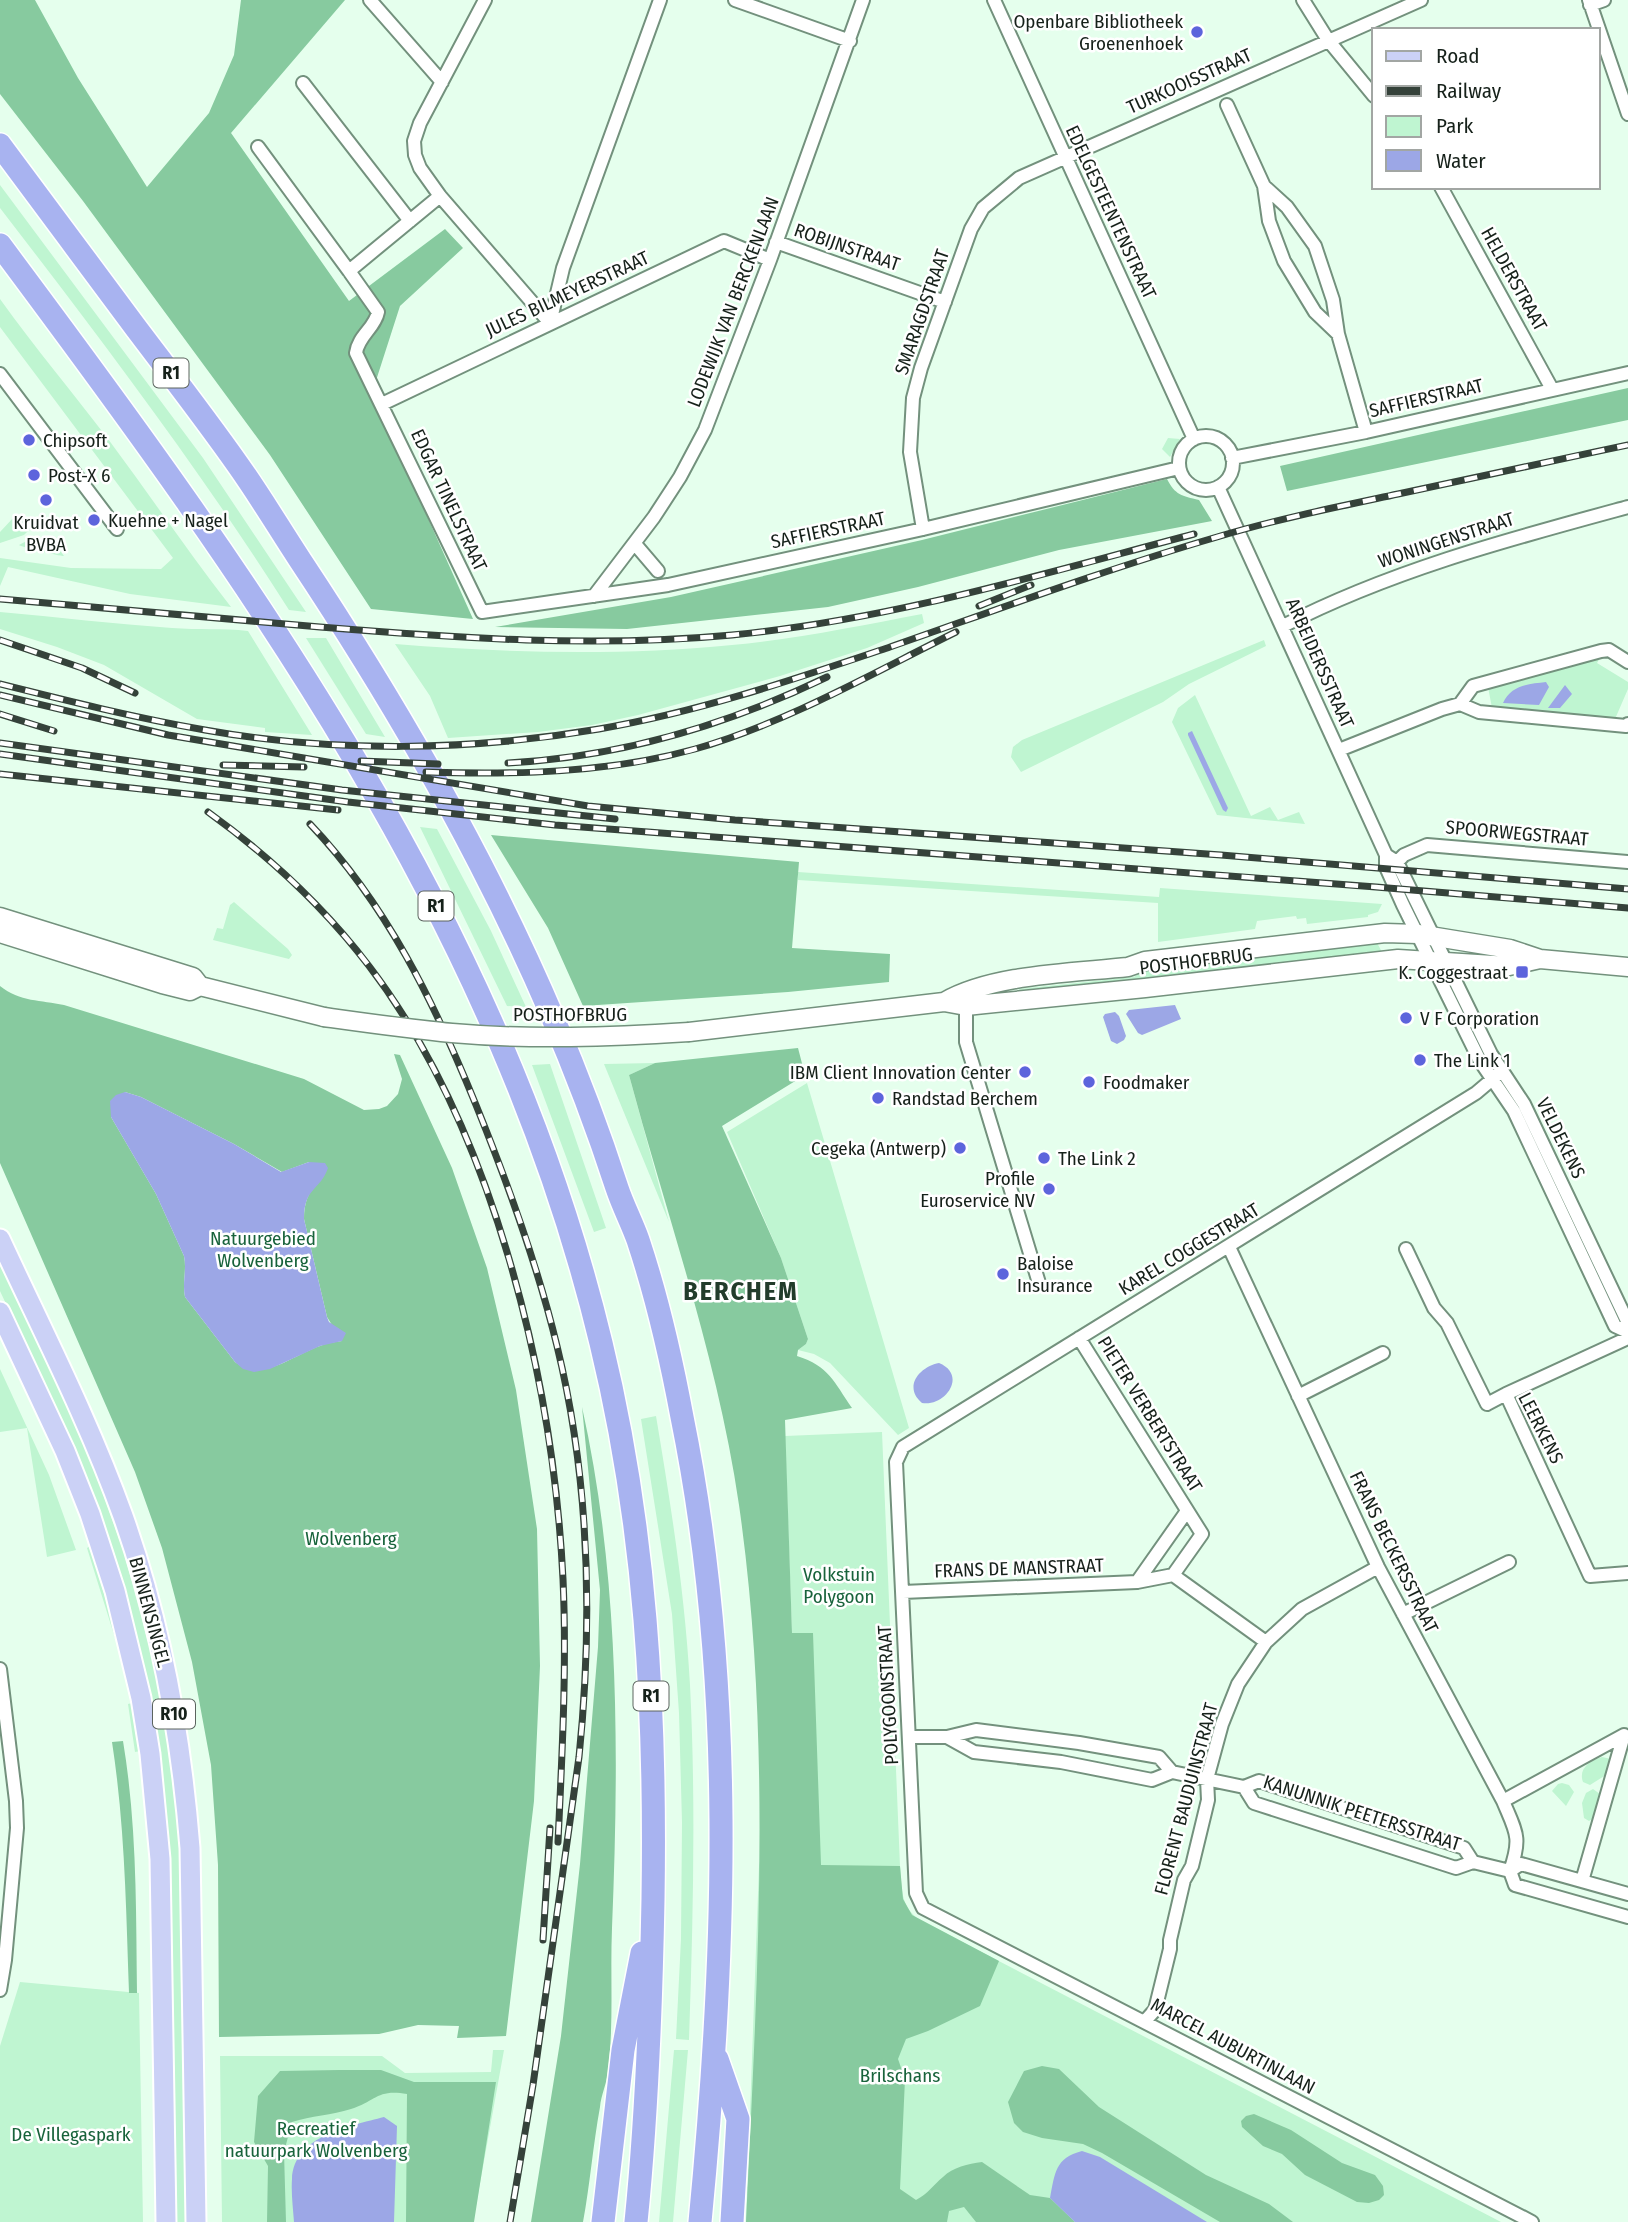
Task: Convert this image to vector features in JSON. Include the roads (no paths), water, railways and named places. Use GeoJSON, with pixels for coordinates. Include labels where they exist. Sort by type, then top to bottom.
{"type":"FeatureCollection","features":[{"type":"Feature","properties":{"kind":"highway","name":"R1"},"geometry":{"type":"LineString","coordinates":[[0,145],[241,469],[376,679],[444,795],[536,978],[591,1109],[638,1240],[685,1429],[704,1553],[713,1641],[721,1768],[722,1899],[700,2222]]}},
{"type":"Feature","properties":{"kind":"highway","name":"R1"},"geometry":{"type":"LineString","coordinates":[[0,245],[145,441],[232,565],[373,788],[437,907],[484,1005],[544,1155],[581,1268],[602,1344],[621,1440],[644,1596],[651,1682],[655,1789],[651,2033],[646,2127],[636,2222]]}},
{"type":"Feature","properties":{"kind":"highway"},"geometry":{"type":"LineString","coordinates":[[603,2222],[622,2050],[653,1898]]}},
{"type":"Feature","properties":{"kind":"highway"},"geometry":{"type":"LineString","coordinates":[[713,2050],[738,2119],[732,2222]]}},
{"type":"Feature","properties":{"kind":"main road","name":"BINNENSINGEL"},"geometry":{"type":"LineString","coordinates":[[0,1239],[114,1492],[149,1601],[171,1693],[186,1792],[191,1870],[197,2222]]}},
{"type":"Feature","properties":{"kind":"main road","name":"BINNENSINGEL"},"geometry":{"type":"LineString","coordinates":[[0,1312],[65,1451],[90,1514],[115,1591],[141,1698],[150,1754],[160,1858],[166,2222]]}},
{"type":"Feature","properties":{"kind":"street"},"geometry":{"type":"LineString","coordinates":[[370,0],[442,82]]}},
{"type":"Feature","properties":{"kind":"street"},"geometry":{"type":"LineString","coordinates":[[485,0],[421,123],[414,141],[415,155],[440,196],[550,323]]}},
{"type":"Feature","properties":{"kind":"street"},"geometry":{"type":"LineString","coordinates":[[550,323],[563,268],[660,0]]}},
{"type":"Feature","properties":{"kind":"street"},"geometry":{"type":"LineString","coordinates":[[735,0],[850,41]]}},
{"type":"Feature","properties":{"kind":"street","name":"LODEWIJK VAN BERCKENLAAN"},"geometry":{"type":"LineString","coordinates":[[594,596],[635,544],[680,477],[705,430],[770,260],[863,0]]}},
{"type":"Feature","properties":{"kind":"street","name":"EDELGESTEENTENSTRAAT"},"geometry":{"type":"LineString","coordinates":[[994,0],[1194,439]]}},
{"type":"Feature","properties":{"kind":"street"},"geometry":{"type":"LineString","coordinates":[[1303,0],[1328,40],[1372,94]]}},
{"type":"Feature","properties":{"kind":"street","name":"TURKOOISSTRAAT"},"geometry":{"type":"LineString","coordinates":[[1065,157],[1421,0]]}},
{"type":"Feature","properties":{"kind":"street"},"geometry":{"type":"LineString","coordinates":[[1598,28],[1589,2],[1604,0]]}},
{"type":"Feature","properties":{"kind":"street"},"geometry":{"type":"LineString","coordinates":[[1600,34],[1628,114]]}},
{"type":"Feature","properties":{"kind":"street"},"geometry":{"type":"LineString","coordinates":[[303,83],[410,220]]}},
{"type":"Feature","properties":{"kind":"street"},"geometry":{"type":"LineString","coordinates":[[1227,105],[1264,186],[1269,221],[1284,261],[1315,312],[1338,334]]}},
{"type":"Feature","properties":{"kind":"street"},"geometry":{"type":"LineString","coordinates":[[258,147],[349,271],[440,196]]}},
{"type":"Feature","properties":{"kind":"street","name":"SMARAGDSTRAAT"},"geometry":{"type":"LineString","coordinates":[[923,529],[910,452],[913,398],[971,229],[983,208],[1019,178],[1065,157]]}},
{"type":"Feature","properties":{"kind":"street"},"geometry":{"type":"LineString","coordinates":[[1264,186],[1287,207],[1315,246],[1333,300],[1338,334],[1366,432]]}},
{"type":"Feature","properties":{"kind":"street","name":"HELDERSTRAAT"},"geometry":{"type":"LineString","coordinates":[[1442,189],[1552,389]]}},
{"type":"Feature","properties":{"kind":"street","name":"JULES BILMEYERSTRAAT"},"geometry":{"type":"LineString","coordinates":[[382,404],[724,241],[770,260]]}},
{"type":"Feature","properties":{"kind":"street","name":"ROBIJNSTRAAT"},"geometry":{"type":"LineString","coordinates":[[776,242],[945,302]]}},
{"type":"Feature","properties":{"kind":"street","name":"EDGAR TINELSTRAAT"},"geometry":{"type":"LineString","coordinates":[[349,271],[378,312],[377,319],[361,339],[356,353],[482,612]]}},
{"type":"Feature","properties":{"kind":"street","name":"SAFFIERSTRAAT"},"geometry":{"type":"LineString","coordinates":[[1232,458],[1366,432],[1628,373]]}},
{"type":"Feature","properties":{"kind":"street"},"geometry":{"type":"LineString","coordinates":[[0,374],[117,528]]}},
{"type":"Feature","properties":{"kind":"street"},"geometry":{"type":"LineString","coordinates":[[1202,436],[1218,439],[1232,458],[1231,473],[1218,487],[1211,490],[1197,489],[1185,481],[1179,468],[1180,454],[1188,442],[1202,436]]}},
{"type":"Feature","properties":{"kind":"street","name":"SAFFIERSTRAAT"},"geometry":{"type":"LineString","coordinates":[[482,612],[668,585],[923,529],[1179,468]]}},
{"type":"Feature","properties":{"kind":"street","name":"ARBEIDERSSTRAAT"},"geometry":{"type":"LineString","coordinates":[[1218,487],[1339,750],[1396,857],[1423,929],[1439,961]]}},
{"type":"Feature","properties":{"kind":"street","name":"WONINGENSTRAAT"},"geometry":{"type":"LineString","coordinates":[[1283,626],[1390,578],[1440,560],[1628,507]]}},
{"type":"Feature","properties":{"kind":"street"},"geometry":{"type":"LineString","coordinates":[[635,544],[658,571]]}},
{"type":"Feature","properties":{"kind":"street"},"geometry":{"type":"LineString","coordinates":[[1460,704],[1473,686],[1601,651],[1609,650],[1628,662]]}},
{"type":"Feature","properties":{"kind":"street"},"geometry":{"type":"LineString","coordinates":[[1339,750],[1460,704],[1479,712],[1626,726],[1628,724]]}},
{"type":"Feature","properties":{"kind":"street","name":"SPOORWEGSTRAAT"},"geometry":{"type":"LineString","coordinates":[[1396,857],[1427,845],[1628,862]]}},
{"type":"Feature","properties":{"kind":"street","name":"POSTHOFBRUG"},"geometry":{"type":"LineString","coordinates":[[0,918],[193,977],[200,986],[324,1017],[389,1026],[495,1035],[605,1037],[689,1032],[966,998],[1145,988],[1390,960],[1509,966],[1540,959]]}},
{"type":"Feature","properties":{"kind":"street","name":"POSTHOFBRUG"},"geometry":{"type":"LineString","coordinates":[[966,998],[1003,981],[1128,967],[1146,961],[1423,929],[1510,949],[1540,959]]}},
{"type":"Feature","properties":{"kind":"street","name":"POSTHOFBRUG"},"geometry":{"type":"LineString","coordinates":[[0,933],[162,984],[190,991],[200,986]]}},
{"type":"Feature","properties":{"kind":"street"},"geometry":{"type":"LineString","coordinates":[[1540,959],[1628,967]]}},
{"type":"Feature","properties":{"kind":"street"},"geometry":{"type":"LineString","coordinates":[[1439,961],[1480,1061],[1497,1075]]}},
{"type":"Feature","properties":{"kind":"street"},"geometry":{"type":"LineString","coordinates":[[966,998],[966,1042],[1039,1283]]}},
{"type":"Feature","properties":{"kind":"street","name":"VELDEKENS"},"geometry":{"type":"LineString","coordinates":[[1497,1075],[1628,1323]]}},
{"type":"Feature","properties":{"kind":"street","name":"KAREL COGGESTRAAT"},"geometry":{"type":"LineString","coordinates":[[903,1447],[1476,1093],[1497,1075]]}},
{"type":"Feature","properties":{"kind":"street","name":"VELDEKENS"},"geometry":{"type":"LineString","coordinates":[[1575,1226],[1615,1326],[1628,1332]]}},
{"type":"Feature","properties":{"kind":"street","name":"FRANS BECKERSSTRAAT"},"geometry":{"type":"LineString","coordinates":[[1229,1247],[1378,1567],[1503,1801],[1518,1835],[1517,1850],[1510,1871]]}},
{"type":"Feature","properties":{"kind":"street","name":"LEERKENS"},"geometry":{"type":"LineString","coordinates":[[1406,1250],[1434,1308],[1447,1323],[1487,1404],[1506,1394],[1590,1576],[1628,1573]]}},
{"type":"Feature","properties":{"kind":"street","name":"PIETER VERBERTSTRAAT"},"geometry":{"type":"LineString","coordinates":[[1079,1338],[1202,1534],[1173,1575]]}},
{"type":"Feature","properties":{"kind":"street"},"geometry":{"type":"LineString","coordinates":[[1506,1394],[1628,1338]]}},
{"type":"Feature","properties":{"kind":"street"},"geometry":{"type":"LineString","coordinates":[[1298,1396],[1383,1353]]}},
{"type":"Feature","properties":{"kind":"street","name":"POLYGOONSTRAAT"},"geometry":{"type":"LineString","coordinates":[[903,1447],[896,1462],[918,1901]]}},
{"type":"Feature","properties":{"kind":"street","name":"PIETER VERBERTSTRAAT"},"geometry":{"type":"LineString","coordinates":[[1137,1582],[1187,1511]]}},
{"type":"Feature","properties":{"kind":"street"},"geometry":{"type":"LineString","coordinates":[[1403,1614],[1509,1562]]}},
{"type":"Feature","properties":{"kind":"street","name":"FLORENT BAUDUINSTRAAT"},"geometry":{"type":"LineString","coordinates":[[1145,2021],[1156,2010],[1184,1880],[1192,1866],[1208,1800],[1208,1779],[1222,1724],[1238,1684],[1266,1642],[1302,1609],[1378,1567]]}},
{"type":"Feature","properties":{"kind":"street"},"geometry":{"type":"LineString","coordinates":[[1173,1575],[1266,1642]]}},
{"type":"Feature","properties":{"kind":"street","name":"FRANS DE MANSTRAAT"},"geometry":{"type":"LineString","coordinates":[[903,1592],[1137,1582],[1173,1575]]}},
{"type":"Feature","properties":{"kind":"street"},"geometry":{"type":"LineString","coordinates":[[0,1668],[18,1828],[0,1990]]}},
{"type":"Feature","properties":{"kind":"street","name":"KANUNNIK PEETERSSTRAAT"},"geometry":{"type":"LineString","coordinates":[[910,1737],[947,1738],[976,1730],[1115,1748],[1159,1758],[1172,1772]]}},
{"type":"Feature","properties":{"kind":"street"},"geometry":{"type":"LineString","coordinates":[[1503,1801],[1624,1735],[1582,1881]]}},
{"type":"Feature","properties":{"kind":"street","name":"KANUNNIK PEETERSSTRAAT"},"geometry":{"type":"LineString","coordinates":[[947,1738],[974,1752],[1061,1762],[1152,1780],[1172,1772],[1244,1787],[1259,1781],[1464,1848],[1473,1862]]}},
{"type":"Feature","properties":{"kind":"street","name":"KANUNNIK PEETERSSTRAAT"},"geometry":{"type":"LineString","coordinates":[[1244,1787],[1254,1803],[1456,1868],[1473,1862],[1510,1871],[1521,1864],[1628,1894]]}},
{"type":"Feature","properties":{"kind":"street","name":"KANUNNIK PEETERSSTRAAT"},"geometry":{"type":"LineString","coordinates":[[1510,1871],[1516,1885],[1628,1917]]}},
{"type":"Feature","properties":{"kind":"street","name":"MARCEL AUBURTINLAAN"},"geometry":{"type":"LineString","coordinates":[[918,1901],[932,1913],[1532,2222]]}},
{"type":"Feature","properties":{"kind":"water"},"geometry":{"type":"Polygon","coordinates":[[[1546,682],[1549,687],[1539,705],[1503,703],[1516,689],[1546,682]]]}},
{"type":"Feature","properties":{"kind":"water"},"geometry":{"type":"Polygon","coordinates":[[[1565,685],[1572,694],[1560,708],[1548,708],[1565,685]]]}},
{"type":"Feature","properties":{"kind":"water"},"geometry":{"type":"Polygon","coordinates":[[[1192,731],[1228,808],[1226,812],[1188,735],[1192,731]]]}},
{"type":"Feature","properties":{"kind":"water"},"geometry":{"type":"Polygon","coordinates":[[[1175,1005],[1181,1019],[1142,1035],[1126,1014],[1129,1010],[1175,1005]]]}},
{"type":"Feature","properties":{"kind":"water"},"geometry":{"type":"Polygon","coordinates":[[[1115,1012],[1126,1036],[1117,1044],[1111,1041],[1103,1017],[1115,1012]]]}},
{"type":"Feature","properties":{"kind":"water"},"geometry":{"type":"Polygon","coordinates":[[[125,1092],[141,1097],[234,1144],[281,1172],[309,1162],[325,1163],[328,1168],[309,1195],[304,1219],[327,1317],[329,1322],[346,1333],[342,1341],[320,1346],[270,1369],[254,1372],[243,1369],[235,1362],[185,1297],[184,1256],[156,1194],[111,1117],[110,1101],[125,1092]]]}},
{"type":"Feature","properties":{"kind":"water"},"geometry":{"type":"Polygon","coordinates":[[[939,1363],[948,1368],[952,1375],[950,1389],[938,1400],[922,1403],[914,1391],[916,1378],[925,1369],[939,1363]]]}},
{"type":"Feature","properties":{"kind":"water"},"geometry":{"type":"Polygon","coordinates":[[[384,2117],[397,2126],[394,2222],[294,2222],[292,2179],[295,2164],[303,2152],[326,2135],[384,2117]]]}},
{"type":"Feature","properties":{"kind":"water"},"geometry":{"type":"Polygon","coordinates":[[[1082,2151],[1100,2157],[1207,2222],[1075,2222],[1050,2198],[1055,2174],[1061,2162],[1082,2151]]]}},
{"type":"Feature","properties":{"kind":"railway"},"geometry":{"type":"LineString","coordinates":[[0,684],[179,725],[303,743],[352,746],[452,745],[501,742],[599,729],[673,714],[746,694],[1094,576],[1240,531],[1628,445]]}},
{"type":"Feature","properties":{"kind":"railway"},"geometry":{"type":"LineString","coordinates":[[0,599],[475,638],[577,641],[680,639],[791,628],[908,607],[1023,580],[1194,534]]}},
{"type":"Feature","properties":{"kind":"railway"},"geometry":{"type":"LineString","coordinates":[[979,606],[1031,585]]}},
{"type":"Feature","properties":{"kind":"railway"},"geometry":{"type":"LineString","coordinates":[[426,772],[562,771],[629,763],[695,749],[795,712],[956,632]]}},
{"type":"Feature","properties":{"kind":"railway"},"geometry":{"type":"LineString","coordinates":[[0,640],[82,668],[135,693]]}},
{"type":"Feature","properties":{"kind":"railway"},"geometry":{"type":"LineString","coordinates":[[508,763],[591,754],[672,736],[751,710],[827,677]]}},
{"type":"Feature","properties":{"kind":"railway"},"geometry":{"type":"LineString","coordinates":[[0,695],[168,735],[588,806],[735,820],[1221,855],[1628,889]]}},
{"type":"Feature","properties":{"kind":"railway"},"geometry":{"type":"LineString","coordinates":[[0,714],[54,731]]}},
{"type":"Feature","properties":{"kind":"railway"},"geometry":{"type":"LineString","coordinates":[[0,743],[342,790],[615,819]]}},
{"type":"Feature","properties":{"kind":"railway"},"geometry":{"type":"LineString","coordinates":[[0,754],[348,802],[555,825],[1628,908]]}},
{"type":"Feature","properties":{"kind":"railway"},"geometry":{"type":"LineString","coordinates":[[361,761],[438,764]]}},
{"type":"Feature","properties":{"kind":"railway"},"geometry":{"type":"LineString","coordinates":[[223,765],[304,767]]}},
{"type":"Feature","properties":{"kind":"railway"},"geometry":{"type":"LineString","coordinates":[[0,774],[338,810]]}},
{"type":"Feature","properties":{"kind":"railway"},"geometry":{"type":"LineString","coordinates":[[208,812],[253,846],[295,883],[369,966],[413,1031],[450,1102],[482,1178],[509,1258],[530,1339],[546,1421],[557,1502],[563,1579],[564,1645],[558,1842]]}},
{"type":"Feature","properties":{"kind":"railway"},"geometry":{"type":"LineString","coordinates":[[310,824],[338,855],[385,921],[425,992],[460,1067],[531,1254],[557,1346],[576,1448],[586,1550],[587,1602],[579,1757],[533,2085],[510,2222]]}},
{"type":"Feature","properties":{"kind":"railway"},"geometry":{"type":"LineString","coordinates":[[543,1940],[550,1828]]}},
{"type":"Feature","properties":{"kind":"place","name":"Openbare Bibliotheek Groenenhoek"},"geometry":{"type":"Point","coordinates":[1197,32]}},
{"type":"Feature","properties":{"kind":"place","name":"Chipsoft"},"geometry":{"type":"Point","coordinates":[29,440]}},
{"type":"Feature","properties":{"kind":"place","name":"Post-X 6"},"geometry":{"type":"Point","coordinates":[34,475]}},
{"type":"Feature","properties":{"kind":"place","name":"Kruidvat BVBA"},"geometry":{"type":"Point","coordinates":[46,500]}},
{"type":"Feature","properties":{"kind":"place","name":"Kuehne + Nagel"},"geometry":{"type":"Point","coordinates":[94,520]}},
{"type":"Feature","properties":{"kind":"place","name":"K. Coggestraat"},"geometry":{"type":"Point","coordinates":[1522,972]}},
{"type":"Feature","properties":{"kind":"place","name":"V F Corporation"},"geometry":{"type":"Point","coordinates":[1406,1018]}},
{"type":"Feature","properties":{"kind":"place","name":"The Link 1"},"geometry":{"type":"Point","coordinates":[1420,1060]}},
{"type":"Feature","properties":{"kind":"place","name":"IBM Client Innovation Center"},"geometry":{"type":"Point","coordinates":[1025,1072]}},
{"type":"Feature","properties":{"kind":"place","name":"Foodmaker"},"geometry":{"type":"Point","coordinates":[1089,1082]}},
{"type":"Feature","properties":{"kind":"place","name":"Randstad Berchem"},"geometry":{"type":"Point","coordinates":[878,1098]}},
{"type":"Feature","properties":{"kind":"place","name":"Cegeka (Antwerp)"},"geometry":{"type":"Point","coordinates":[960,1148]}},
{"type":"Feature","properties":{"kind":"place","name":"The Link 2"},"geometry":{"type":"Point","coordinates":[1044,1158]}},
{"type":"Feature","properties":{"kind":"place","name":"Profile Euroservice NV"},"geometry":{"type":"Point","coordinates":[1049,1189]}},
{"type":"Feature","properties":{"kind":"place","name":"Baloise Insurance"},"geometry":{"type":"Point","coordinates":[1003,1274]}},
{"type":"Feature","properties":{"kind":"district","name":"BERCHEM"},"geometry":{"type":"Point","coordinates":[741,1291]}},
{"type":"Feature","properties":{"kind":"park label","name":"Natuurgebied Wolvenberg"},"geometry":{"type":"Point","coordinates":[263,1249]}},
{"type":"Feature","properties":{"kind":"park label","name":"Wolvenberg"},"geometry":{"type":"Point","coordinates":[351,1538]}},
{"type":"Feature","properties":{"kind":"park label","name":"Volkstuin Polygoon"},"geometry":{"type":"Point","coordinates":[839,1585]}},
{"type":"Feature","properties":{"kind":"park label","name":"Brilschans"},"geometry":{"type":"Point","coordinates":[900,2075]}},
{"type":"Feature","properties":{"kind":"park label","name":"De Villegaspark"},"geometry":{"type":"Point","coordinates":[71,2134]}},
{"type":"Feature","properties":{"kind":"park label","name":"Recreatief natuurpark Wolvenberg"},"geometry":{"type":"Point","coordinates":[316,2139]}}]}
